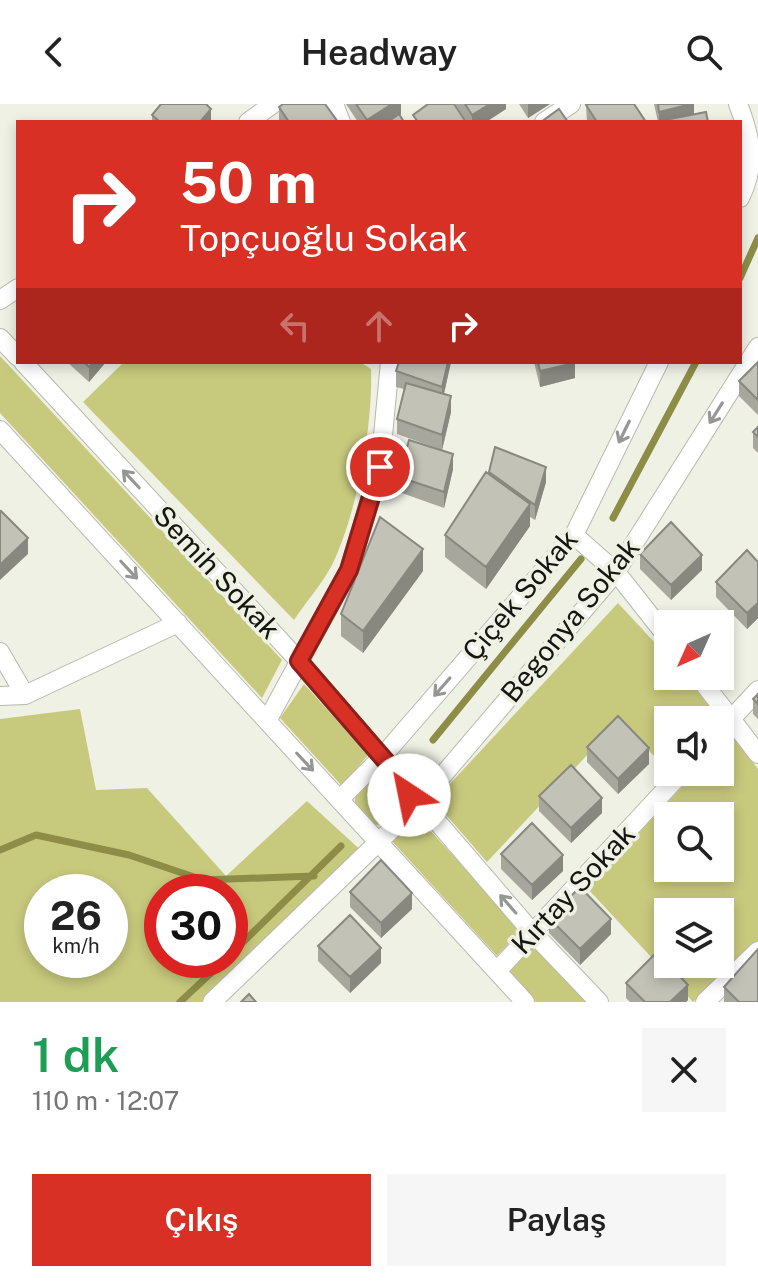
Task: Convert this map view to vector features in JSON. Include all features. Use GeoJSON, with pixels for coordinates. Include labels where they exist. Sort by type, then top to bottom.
{"type":"FeatureCollection","features":[{"type":"Feature","properties":{"kind":"street"},"geometry":{"type":"LineString","coordinates":[[251,120],[273,104]]}},
{"type":"Feature","properties":{"kind":"street"},"geometry":{"type":"LineString","coordinates":[[547,120],[571,104]]}},
{"type":"Feature","properties":{"kind":"street"},"geometry":{"type":"LineString","coordinates":[[738,104],[751,140],[747,184],[742,194]]}},
{"type":"Feature","properties":{"kind":"street"},"geometry":{"type":"LineString","coordinates":[[0,338],[16,355]]}},
{"type":"Feature","properties":{"kind":"street","name":"Begonya Sokak"},"geometry":{"type":"LineString","coordinates":[[381,842],[420,802],[616,572],[758,347]]}},
{"type":"Feature","properties":{"kind":"street","name":"Semih Sokak"},"geometry":{"type":"LineString","coordinates":[[25,364],[299,661],[532,932],[599,1002]]}},
{"type":"Feature","properties":{"kind":"street"},"geometry":{"type":"LineString","coordinates":[[267,721],[349,570],[380,467],[390,364]]}},
{"type":"Feature","properties":{"kind":"street","name":"Çiçek Sokak"},"geometry":{"type":"LineString","coordinates":[[340,799],[382,757],[574,535],[658,364]]}},
{"type":"Feature","properties":{"kind":"street"},"geometry":{"type":"LineString","coordinates":[[0,430],[525,1002]]}},
{"type":"Feature","properties":{"kind":"street"},"geometry":{"type":"LineString","coordinates":[[574,535],[616,572],[654,620]]}},
{"type":"Feature","properties":{"kind":"street"},"geometry":{"type":"LineString","coordinates":[[0,696],[25,695],[178,623]]}},
{"type":"Feature","properties":{"kind":"street"},"geometry":{"type":"LineString","coordinates":[[0,652],[25,695]]}},
{"type":"Feature","properties":{"kind":"street"},"geometry":{"type":"LineString","coordinates":[[734,716],[758,690]]}},
{"type":"Feature","properties":{"kind":"street"},"geometry":{"type":"LineString","coordinates":[[734,732],[758,754]]}},
{"type":"Feature","properties":{"kind":"street"},"geometry":{"type":"LineString","coordinates":[[387,771],[402,780],[409,804],[402,819],[381,829],[359,821],[351,798],[361,777],[369,772],[387,771]]}},
{"type":"Feature","properties":{"kind":"street","name":"Kırtay Sokak"},"geometry":{"type":"LineString","coordinates":[[497,971],[669,786]]}},
{"type":"Feature","properties":{"kind":"street"},"geometry":{"type":"LineString","coordinates":[[212,1002],[381,842]]}},
{"type":"Feature","properties":{"kind":"street"},"geometry":{"type":"LineString","coordinates":[[710,1000],[758,951]]}},
{"type":"Feature","properties":{"kind":"green space"},"geometry":{"type":"Polygon","coordinates":[[[0,356],[282,660],[262,698],[0,413],[0,356]]]}},
{"type":"Feature","properties":{"kind":"green space"},"geometry":{"type":"Polygon","coordinates":[[[122,364],[363,364],[371,369],[362,468],[342,542],[329,570],[294,620],[83,402],[122,364]]]}},
{"type":"Feature","properties":{"kind":"green space"},"geometry":{"type":"Polygon","coordinates":[[[618,603],[654,642],[654,690],[699,690],[714,706],[654,706],[654,756],[619,721],[487,862],[434,801],[618,603]]]}},
{"type":"Feature","properties":{"kind":"green space"},"geometry":{"type":"Polygon","coordinates":[[[304,684],[368,755],[342,786],[280,718],[304,684]]]}},
{"type":"Feature","properties":{"kind":"green space"},"geometry":{"type":"Polygon","coordinates":[[[80,709],[96,790],[147,788],[224,874],[144,874],[144,978],[237,978],[212,1002],[0,1002],[0,719],[80,709]]]}},
{"type":"Feature","properties":{"kind":"green space"},"geometry":{"type":"Polygon","coordinates":[[[734,738],[758,769],[758,942],[734,964],[734,898],[654,898],[654,960],[587,888],[654,817],[654,882],[734,882],[734,802],[668,802],[683,786],[734,786],[734,738]]]}},
{"type":"Feature","properties":{"kind":"green space"},"geometry":{"type":"Polygon","coordinates":[[[380,775],[398,782],[405,800],[398,818],[380,825],[362,818],[355,800],[362,782],[380,775]]]}},
{"type":"Feature","properties":{"kind":"green space"},"geometry":{"type":"Polygon","coordinates":[[[307,801],[366,855],[248,968],[248,874],[228,874],[307,801]]]}},
{"type":"Feature","properties":{"kind":"green space"},"geometry":{"type":"Polygon","coordinates":[[[417,816],[521,930],[497,956],[391,840],[417,816]]]}},
{"type":"Feature","properties":{"kind":"green space"},"geometry":{"type":"Polygon","coordinates":[[[534,945],[588,1002],[536,1002],[508,972],[534,945]]]}},
{"type":"Feature","properties":{"kind":"green space"},"geometry":{"type":"Polygon","coordinates":[[[671,978],[719,978],[693,1002],[671,978]]]}},
{"type":"Feature","properties":{"kind":"building"},"geometry":{"type":"Polygon","coordinates":[[[161,104],[206,104],[211,109],[202,120],[158,120],[152,115],[161,104]]]}},
{"type":"Feature","properties":{"kind":"building"},"geometry":{"type":"Polygon","coordinates":[[[283,104],[325,104],[337,120],[288,120],[279,107],[283,104]]]}},
{"type":"Feature","properties":{"kind":"building"},"geometry":{"type":"Polygon","coordinates":[[[356,104],[392,104],[367,120],[356,104]]]}},
{"type":"Feature","properties":{"kind":"building"},"geometry":{"type":"Polygon","coordinates":[[[428,104],[454,104],[465,120],[417,120],[413,115],[428,104]]]}},
{"type":"Feature","properties":{"kind":"building"},"geometry":{"type":"Polygon","coordinates":[[[465,104],[490,104],[472,115],[465,104]]]}},
{"type":"Feature","properties":{"kind":"building"},"geometry":{"type":"Polygon","coordinates":[[[634,104],[645,120],[596,120],[586,105],[634,104]]]}},
{"type":"Feature","properties":{"kind":"building"},"geometry":{"type":"Polygon","coordinates":[[[658,104],[691,104],[659,112],[658,104]]]}},
{"type":"Feature","properties":{"kind":"building"},"geometry":{"type":"Polygon","coordinates":[[[559,109],[567,120],[544,120],[559,109]]]}},
{"type":"Feature","properties":{"kind":"building"},"geometry":{"type":"Polygon","coordinates":[[[706,112],[708,120],[670,120],[706,112]]]}},
{"type":"Feature","properties":{"kind":"building"},"geometry":{"type":"Polygon","coordinates":[[[758,362],[758,400],[739,381],[758,362]]]}},
{"type":"Feature","properties":{"kind":"building"},"geometry":{"type":"Polygon","coordinates":[[[398,364],[448,364],[442,387],[396,371],[398,364]]]}},
{"type":"Feature","properties":{"kind":"building"},"geometry":{"type":"Polygon","coordinates":[[[538,364],[571,364],[540,371],[538,364]]]}},
{"type":"Feature","properties":{"kind":"building"},"geometry":{"type":"Polygon","coordinates":[[[406,383],[451,396],[442,435],[397,419],[406,383]]]}},
{"type":"Feature","properties":{"kind":"building"},"geometry":{"type":"Polygon","coordinates":[[[409,440],[453,454],[444,492],[399,477],[409,440]]]}},
{"type":"Feature","properties":{"kind":"building"},"geometry":{"type":"Polygon","coordinates":[[[495,447],[546,467],[535,505],[489,472],[495,447]]]}},
{"type":"Feature","properties":{"kind":"building"},"geometry":{"type":"Polygon","coordinates":[[[486,472],[530,504],[486,567],[445,535],[486,472]]]}},
{"type":"Feature","properties":{"kind":"building"},"geometry":{"type":"Polygon","coordinates":[[[0,512],[28,538],[0,565],[0,512]]]}},
{"type":"Feature","properties":{"kind":"building"},"geometry":{"type":"Polygon","coordinates":[[[380,517],[423,549],[363,631],[341,614],[380,517]]]}},
{"type":"Feature","properties":{"kind":"building"},"geometry":{"type":"Polygon","coordinates":[[[671,522],[702,555],[671,585],[640,554],[671,522]]]}},
{"type":"Feature","properties":{"kind":"building"},"geometry":{"type":"Polygon","coordinates":[[[747,550],[758,562],[758,603],[747,613],[716,582],[747,550]]]}},
{"type":"Feature","properties":{"kind":"building"},"geometry":{"type":"Polygon","coordinates":[[[618,716],[649,748],[618,779],[587,747],[618,716]]]}},
{"type":"Feature","properties":{"kind":"building"},"geometry":{"type":"Polygon","coordinates":[[[571,765],[602,798],[571,828],[539,796],[571,765]]]}},
{"type":"Feature","properties":{"kind":"building"},"geometry":{"type":"Polygon","coordinates":[[[532,823],[563,855],[532,885],[501,854],[532,823]]]}},
{"type":"Feature","properties":{"kind":"building"},"geometry":{"type":"Polygon","coordinates":[[[381,860],[412,893],[381,923],[350,892],[381,860]]]}},
{"type":"Feature","properties":{"kind":"building"},"geometry":{"type":"Polygon","coordinates":[[[580,887],[611,919],[580,949],[549,918],[580,887]]]}},
{"type":"Feature","properties":{"kind":"building"},"geometry":{"type":"Polygon","coordinates":[[[350,915],[381,948],[350,977],[318,946],[350,915]]]}},
{"type":"Feature","properties":{"kind":"building"},"geometry":{"type":"Polygon","coordinates":[[[758,949],[758,1002],[739,1002],[724,987],[758,949]]]}},
{"type":"Feature","properties":{"kind":"building"},"geometry":{"type":"Polygon","coordinates":[[[654,955],[654,978],[681,978],[688,985],[670,1002],[645,1002],[626,983],[654,955]]]}},
{"type":"Feature","properties":{"kind":"building"},"geometry":{"type":"Polygon","coordinates":[[[249,994],[256,1002],[241,1002],[249,994]]]}},
{"type":"Feature","properties":{"kind":"waterway"},"geometry":{"type":"LineString","coordinates":[[742,274],[758,238]]}},
{"type":"Feature","properties":{"kind":"waterway"},"geometry":{"type":"LineString","coordinates":[[613,518],[695,364]]}},
{"type":"Feature","properties":{"kind":"waterway"},"geometry":{"type":"LineString","coordinates":[[433,740],[581,559]]}},
{"type":"Feature","properties":{"kind":"waterway"},"geometry":{"type":"LineString","coordinates":[[0,850],[36,835],[129,855],[203,880],[314,876]]}},
{"type":"Feature","properties":{"kind":"waterway"},"geometry":{"type":"LineString","coordinates":[[248,937],[341,846]]}},
{"type":"Feature","properties":{"kind":"waterway"},"geometry":{"type":"LineString","coordinates":[[180,1002],[206,978]]}},
{"type":"Feature","properties":{"kind":"route"},"geometry":{"type":"LineString","coordinates":[[380,467],[349,570],[299,661],[402,780],[409,795]]}}]}
